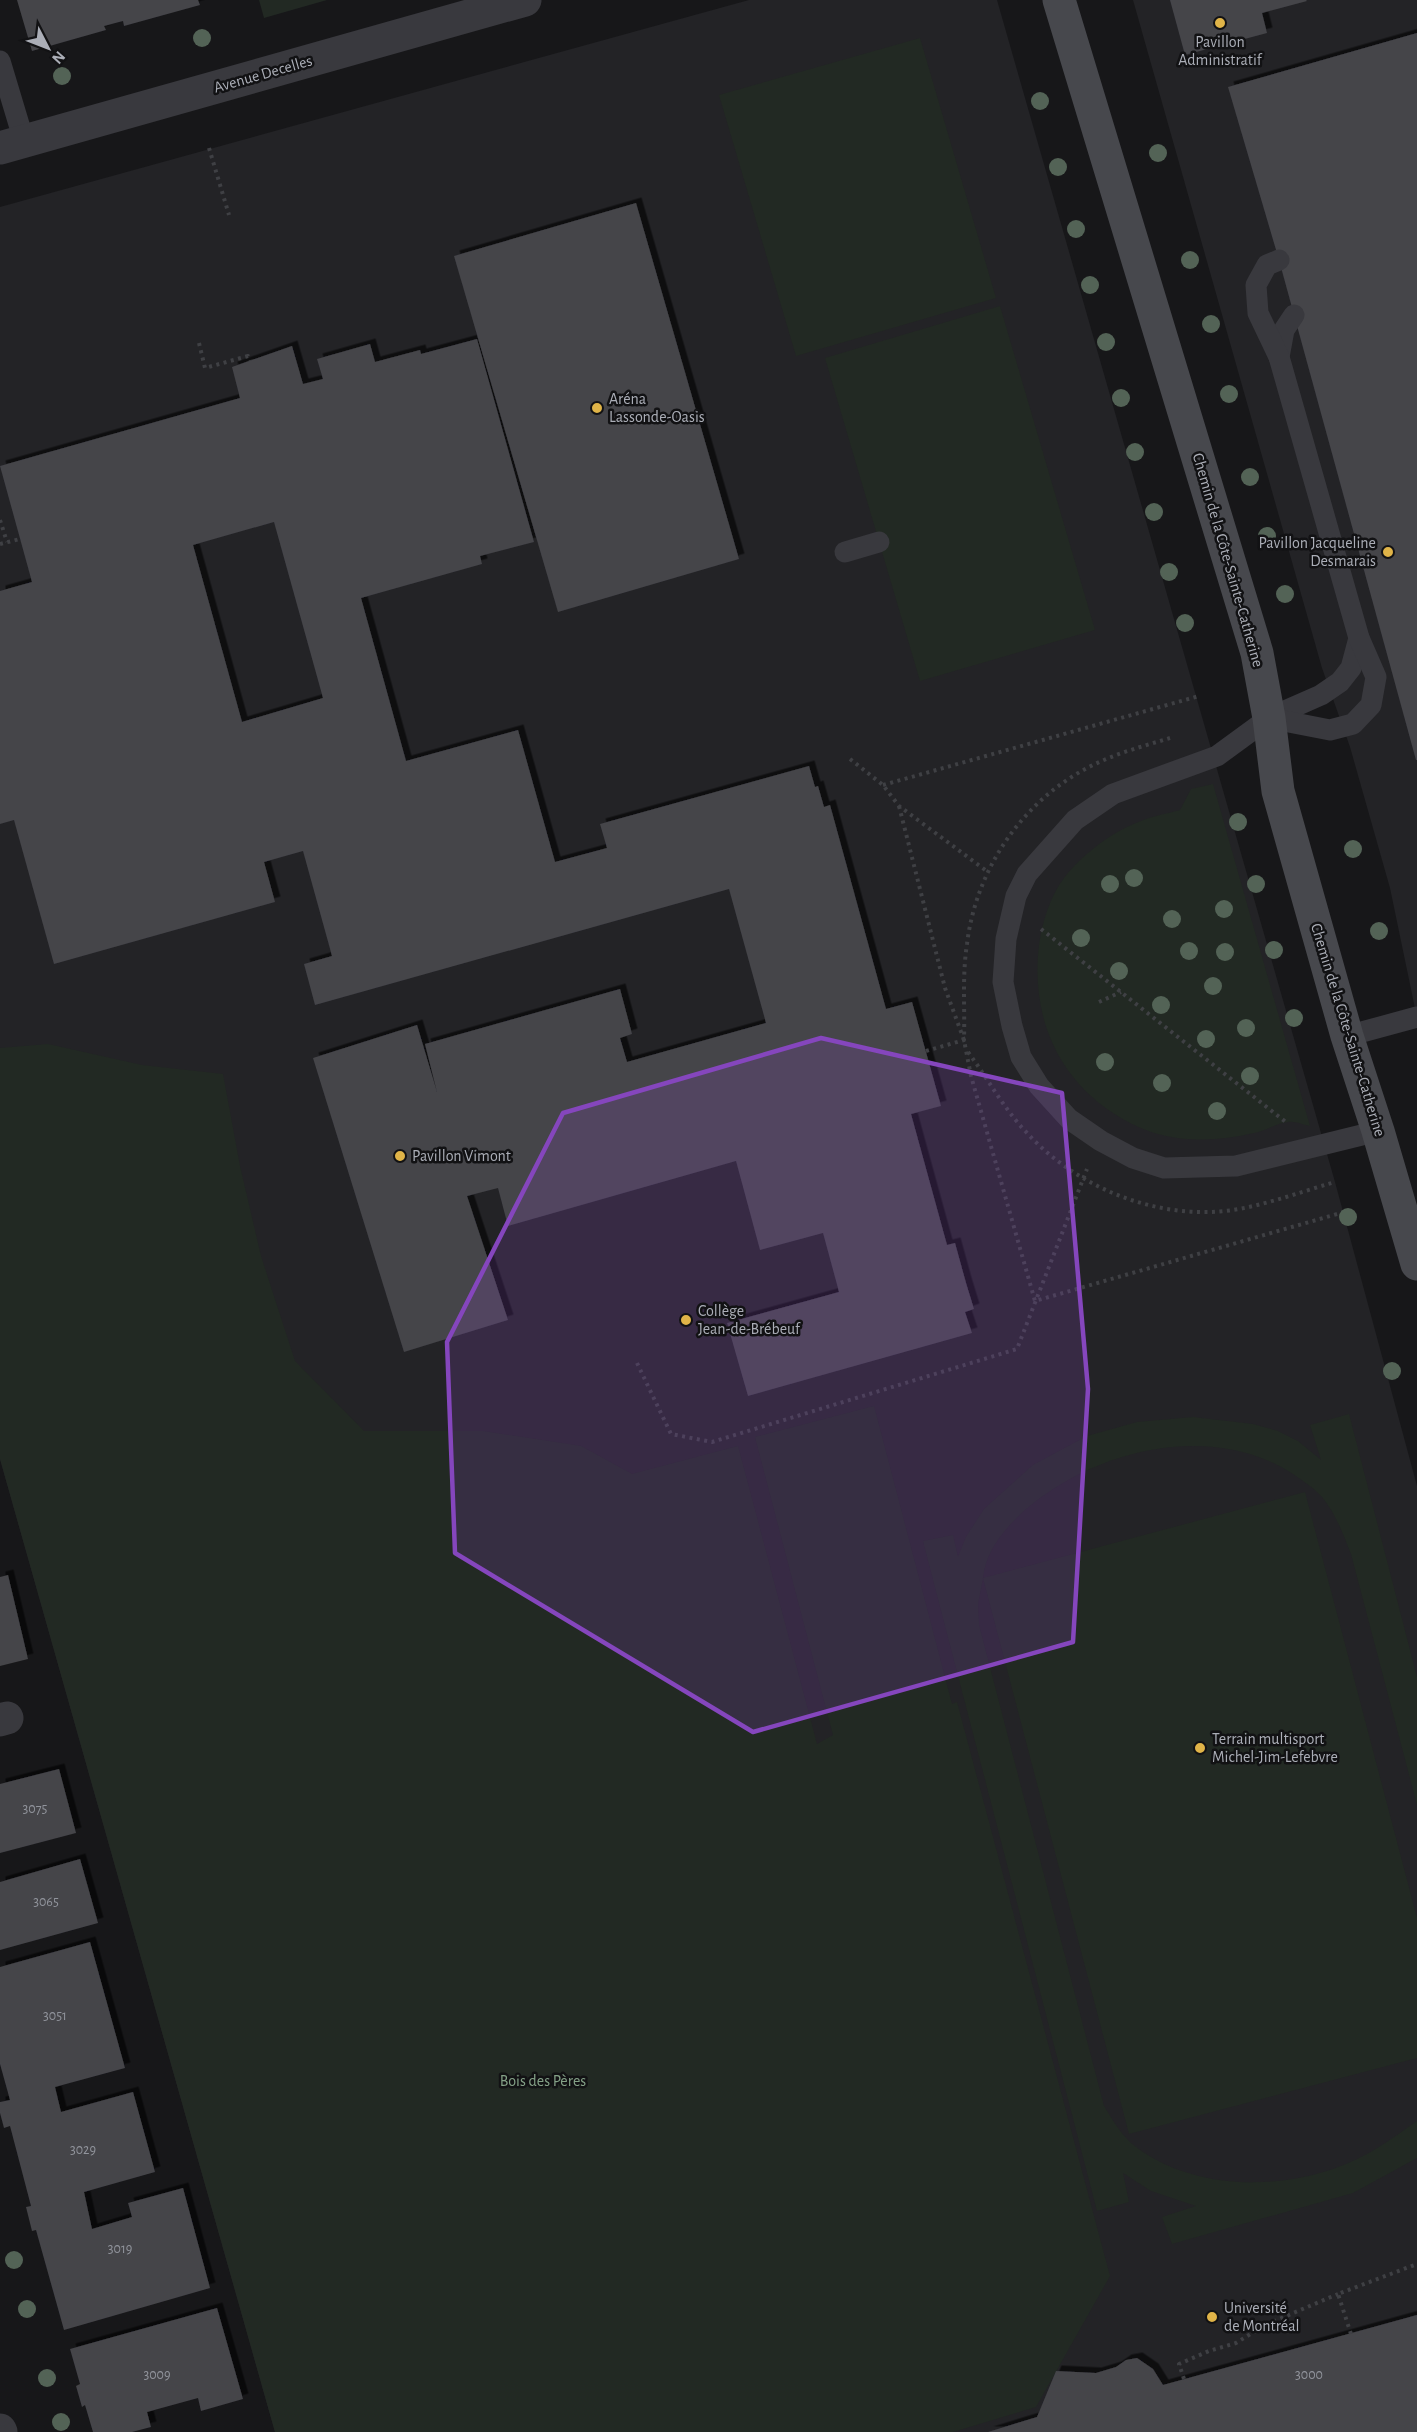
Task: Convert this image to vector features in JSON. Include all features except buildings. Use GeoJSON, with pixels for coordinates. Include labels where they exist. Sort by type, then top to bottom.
{"type":"FeatureCollection","features":[{"type":"Feature","properties":{"kind":"main road","name":"Chemin de la Côte-Sainte-Catherine"},"geometry":{"type":"LineString","coordinates":[[1059,0],[1257,653],[1269,718],[1278,791],[1347,1036],[1417,1264]]}},
{"type":"Feature","properties":{"kind":"street","name":"Avenue Decelles"},"geometry":{"type":"LineString","coordinates":[[12,145],[525,0]]}},
{"type":"Feature","properties":{"kind":"lane"},"geometry":{"type":"LineString","coordinates":[[0,61],[12,145]]}},
{"type":"Feature","properties":{"kind":"lane"},"geometry":{"type":"LineString","coordinates":[[1269,718],[1330,730],[1353,724],[1371,705],[1376,677],[1359,638],[1279,357],[1258,313],[1256,285],[1267,265],[1279,260]]}},
{"type":"Feature","properties":{"kind":"lane"},"geometry":{"type":"LineString","coordinates":[[1279,357],[1284,330],[1294,315]]}},
{"type":"Feature","properties":{"kind":"lane"},"geometry":{"type":"LineString","coordinates":[[846,552],[879,542]]}},
{"type":"Feature","properties":{"kind":"lane"},"geometry":{"type":"LineString","coordinates":[[1359,638],[1351,668],[1340,682],[1321,695],[1269,718],[1217,756],[1113,794],[1075,819],[1027,874],[1016,896],[1006,939],[1003,982],[1021,1057],[1039,1086],[1069,1119],[1101,1142],[1133,1158],[1164,1168],[1236,1166],[1378,1131]]}},
{"type":"Feature","properties":{"kind":"lane"},"geometry":{"type":"LineString","coordinates":[[1347,1036],[1417,1017]]}},
{"type":"Feature","properties":{"kind":"path"},"geometry":{"type":"LineString","coordinates":[[209,148],[229,215]]}},
{"type":"Feature","properties":{"kind":"path"},"geometry":{"type":"LineString","coordinates":[[199,343],[205,368],[248,356],[250,361]]}},
{"type":"Feature","properties":{"kind":"path"},"geometry":{"type":"LineString","coordinates":[[0,520],[7,542]]}},
{"type":"Feature","properties":{"kind":"path"},"geometry":{"type":"LineString","coordinates":[[0,544],[21,539]]}},
{"type":"Feature","properties":{"kind":"path"},"geometry":{"type":"LineString","coordinates":[[883,785],[1199,696]]}},
{"type":"Feature","properties":{"kind":"path"},"geometry":{"type":"LineString","coordinates":[[850,759],[883,785],[899,806],[991,874]]}},
{"type":"Feature","properties":{"kind":"path"},"geometry":{"type":"LineString","coordinates":[[899,806],[945,988],[964,1040],[971,1076],[1035,1301]]}},
{"type":"Feature","properties":{"kind":"path"},"geometry":{"type":"LineString","coordinates":[[1041,929],[1294,1128]]}},
{"type":"Feature","properties":{"kind":"path"},"geometry":{"type":"LineString","coordinates":[[1099,1002],[1121,992]]}},
{"type":"Feature","properties":{"kind":"path"},"geometry":{"type":"LineString","coordinates":[[926,1052],[964,1040]]}},
{"type":"Feature","properties":{"kind":"path"},"geometry":{"type":"LineString","coordinates":[[637,1363],[671,1434],[712,1442],[1017,1348],[1083,1180]]}},
{"type":"Feature","properties":{"kind":"path"},"geometry":{"type":"LineString","coordinates":[[1035,1301],[1344,1212]]}},
{"type":"Feature","properties":{"kind":"path"},"geometry":{"type":"LineString","coordinates":[[1184,2379],[1179,2364],[1209,2351],[1236,2343],[1265,2325],[1338,2294],[1417,2264]]}},
{"type":"Feature","properties":{"kind":"path"},"geometry":{"type":"LineString","coordinates":[[1338,2294],[1351,2334]]}},
{"type":"Feature","properties":{"kind":"highlighted area"},"geometry":{"type":"Polygon","coordinates":[[[821,1038],[1062,1093],[1088,1389],[1073,1642],[753,1732],[455,1553],[447,1342],[563,1113],[821,1038]]]}},
{"type":"Feature","properties":{"kind":"shaded area","name":"Collège Jean-de-Brébeuf"},"geometry":{"type":"Polygon","coordinates":[[[749,0],[997,0],[1335,1182],[1417,1486],[1417,2432],[275,2432],[0,1459],[0,207],[749,0]]]}},
{"type":"Feature","properties":{"kind":"shaded area"},"geometry":{"type":"Polygon","coordinates":[[[1133,0],[1417,0],[1417,1018],[1390,888],[1350,747],[1322,668],[1133,0]]]}},
{"type":"Feature","properties":{"kind":"green space"},"geometry":{"type":"Polygon","coordinates":[[[259,0],[327,0],[264,18],[259,0]]]}},
{"type":"Feature","properties":{"kind":"green space"},"geometry":{"type":"Polygon","coordinates":[[[920,38],[996,298],[796,356],[719,95],[920,38]]]}},
{"type":"Feature","properties":{"kind":"green space"},"geometry":{"type":"Polygon","coordinates":[[[1000,306],[1095,630],[920,681],[825,358],[1000,306]]]}},
{"type":"Feature","properties":{"kind":"green space"},"geometry":{"type":"Polygon","coordinates":[[[1213,784],[1310,1126],[1288,1122],[1258,1132],[1207,1140],[1175,1138],[1145,1130],[1106,1108],[1085,1091],[1055,1049],[1040,1000],[1037,973],[1039,945],[1051,901],[1064,878],[1079,861],[1106,839],[1126,828],[1146,819],[1180,810],[1191,789],[1213,784]]]}},
{"type":"Feature","properties":{"kind":"green space","name":"Bois des Pères"},"geometry":{"type":"Polygon","coordinates":[[[48,1044],[142,1065],[223,1074],[240,1166],[261,1256],[295,1361],[364,1431],[483,1431],[581,1446],[632,1474],[738,1446],[817,1744],[833,1735],[755,1437],[874,1406],[952,1704],[957,1702],[1110,2276],[1036,2407],[953,2432],[275,2432],[0,1459],[0,1048],[48,1044]]]}},
{"type":"Feature","properties":{"kind":"green space"},"geometry":{"type":"Polygon","coordinates":[[[1349,1414],[1417,1677],[1417,1805],[1351,1554],[1339,1524],[1316,1491],[1293,1474],[1262,1458],[1230,1449],[1196,1446],[1162,1448],[1128,1455],[1064,1482],[1027,1508],[1009,1525],[989,1555],[978,1604],[979,1625],[1104,2106],[1120,2130],[1131,2143],[1156,2160],[1185,2172],[1215,2179],[1247,2182],[1279,2181],[1310,2176],[1340,2167],[1367,2154],[1417,2121],[1417,2158],[1353,2193],[1172,2244],[1162,2217],[1196,2206],[1151,2191],[1123,2173],[1129,2202],[1097,2211],[923,1541],[953,1535],[958,1557],[966,1537],[984,1509],[1033,1465],[1087,1436],[1137,1422],[1193,1417],[1253,1424],[1278,1431],[1298,1441],[1321,1460],[1310,1425],[1349,1414]]]}},
{"type":"Feature","properties":{"kind":"green space","name":"Terrain multisport Michel-Jim-Lefebvre"},"geometry":{"type":"Polygon","coordinates":[[[1305,1492],[1417,1918],[1417,2058],[1129,2134],[983,1578],[1305,1492]]]}},
{"type":"Feature","properties":{"kind":"place","name":"Pavillon Administratif"},"geometry":{"type":"Point","coordinates":[1220,23]}},
{"type":"Feature","properties":{"kind":"place","name":"Aréna Lassonde-Oasis"},"geometry":{"type":"Point","coordinates":[597,408]}},
{"type":"Feature","properties":{"kind":"place","name":"Pavillon Jacqueline Desmarais"},"geometry":{"type":"Point","coordinates":[1388,552]}},
{"type":"Feature","properties":{"kind":"place","name":"Pavillon Vimont"},"geometry":{"type":"Point","coordinates":[400,1156]}},
{"type":"Feature","properties":{"kind":"place","name":"Collège Jean-de-Brébeuf"},"geometry":{"type":"Point","coordinates":[686,1320]}},
{"type":"Feature","properties":{"kind":"place","name":"Terrain multisport Michel-Jim-Lefebvre"},"geometry":{"type":"Point","coordinates":[1200,1748]}},
{"type":"Feature","properties":{"kind":"place","name":"Université de Montréal"},"geometry":{"type":"Point","coordinates":[1212,2317]}}]}
